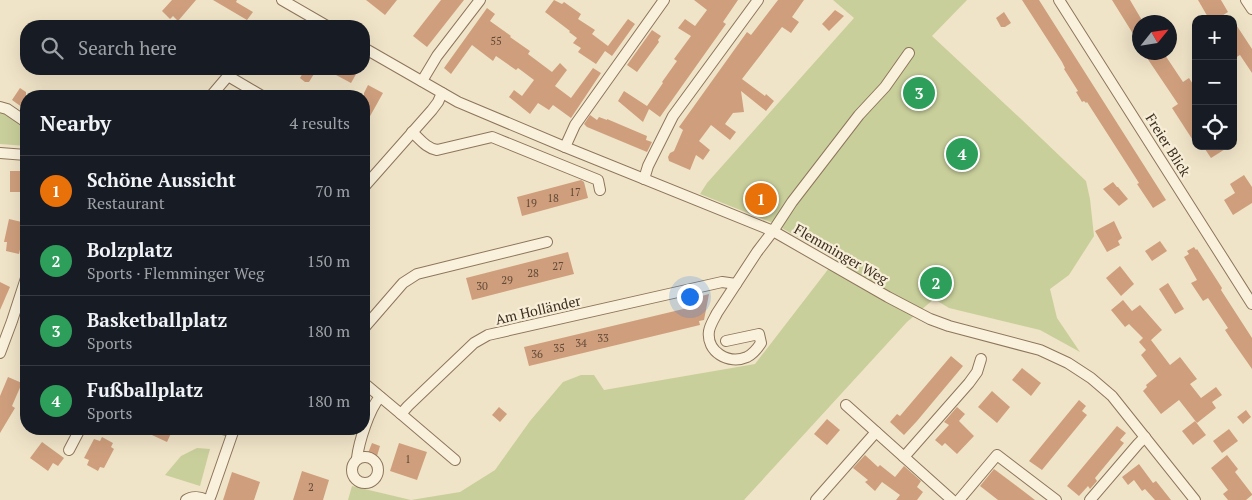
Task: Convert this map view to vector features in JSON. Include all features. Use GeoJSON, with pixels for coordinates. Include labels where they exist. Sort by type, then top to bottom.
{"type":"FeatureCollection","features":[{"type":"Feature","properties":{"kind":"street"},"geometry":{"type":"LineString","coordinates":[[282,0],[317,20]]}},
{"type":"Feature","properties":{"kind":"street"},"geometry":{"type":"LineString","coordinates":[[422,81],[437,56],[480,0]]}},
{"type":"Feature","properties":{"kind":"street"},"geometry":{"type":"LineString","coordinates":[[565,147],[575,125],[664,0]]}},
{"type":"Feature","properties":{"kind":"street"},"geometry":{"type":"LineString","coordinates":[[644,179],[648,166],[673,116],[758,0]]}},
{"type":"Feature","properties":{"kind":"street","name":"Freier Blick"},"geometry":{"type":"LineString","coordinates":[[1059,0],[1252,304]]}},
{"type":"Feature","properties":{"kind":"street"},"geometry":{"type":"LineString","coordinates":[[1246,0],[1252,9]]}},
{"type":"Feature","properties":{"kind":"street","name":"Flemminger Weg"},"geometry":{"type":"LineString","coordinates":[[370,51],[458,102],[773,231],[930,319],[949,326],[1040,350],[1068,363],[1102,387],[1122,408],[1195,500]]}},
{"type":"Feature","properties":{"kind":"street"},"geometry":{"type":"LineString","coordinates":[[726,342],[759,334],[761,343],[748,356],[733,360],[719,354],[714,349],[709,332],[712,323],[736,284],[792,202],[859,115],[885,87],[909,53]]}},
{"type":"Feature","properties":{"kind":"street"},"geometry":{"type":"LineString","coordinates":[[216,90],[228,76],[252,90]]}},
{"type":"Feature","properties":{"kind":"street"},"geometry":{"type":"LineString","coordinates":[[370,179],[432,110],[442,93]]}},
{"type":"Feature","properties":{"kind":"street"},"geometry":{"type":"LineString","coordinates":[[0,107],[7,109],[20,118]]}},
{"type":"Feature","properties":{"kind":"street"},"geometry":{"type":"LineString","coordinates":[[412,132],[426,146],[437,150],[492,137],[598,180],[600,190]]}},
{"type":"Feature","properties":{"kind":"street"},"geometry":{"type":"LineString","coordinates":[[0,153],[20,155]]}},
{"type":"Feature","properties":{"kind":"street"},"geometry":{"type":"LineString","coordinates":[[370,321],[403,283],[417,274],[547,242]]}},
{"type":"Feature","properties":{"kind":"street","name":"Am Holländer"},"geometry":{"type":"LineString","coordinates":[[402,414],[474,342],[488,335],[722,282],[736,284]]}},
{"type":"Feature","properties":{"kind":"street"},"geometry":{"type":"LineString","coordinates":[[0,353],[20,296]]}},
{"type":"Feature","properties":{"kind":"street"},"geometry":{"type":"LineString","coordinates":[[904,457],[969,383],[977,372],[981,359]]}},
{"type":"Feature","properties":{"kind":"street"},"geometry":{"type":"LineString","coordinates":[[370,388],[455,460]]}},
{"type":"Feature","properties":{"kind":"street"},"geometry":{"type":"LineString","coordinates":[[370,413],[372,407],[380,397]]}},
{"type":"Feature","properties":{"kind":"street"},"geometry":{"type":"LineString","coordinates":[[846,404],[952,500]]}},
{"type":"Feature","properties":{"kind":"street"},"geometry":{"type":"LineString","coordinates":[[816,500],[876,432]]}},
{"type":"Feature","properties":{"kind":"street"},"geometry":{"type":"LineString","coordinates":[[69,450],[77,435]]}},
{"type":"Feature","properties":{"kind":"street"},"geometry":{"type":"LineString","coordinates":[[186,500],[195,497],[208,500],[228,435]]}},
{"type":"Feature","properties":{"kind":"street"},"geometry":{"type":"LineString","coordinates":[[357,458],[363,435]]}},
{"type":"Feature","properties":{"kind":"street"},"geometry":{"type":"LineString","coordinates":[[1090,500],[1145,437]]}},
{"type":"Feature","properties":{"kind":"street"},"geometry":{"type":"LineString","coordinates":[[959,500],[997,455],[1056,500]]}},
{"type":"Feature","properties":{"kind":"green space"},"geometry":{"type":"Polygon","coordinates":[[[833,0],[967,0],[932,36],[1086,181],[1094,236],[1069,275],[1050,289],[1057,318],[1080,352],[1040,330],[949,308],[934,299],[907,322],[744,500],[411,500],[460,492],[495,470],[530,421],[563,382],[581,375],[594,375],[604,390],[755,364],[836,259],[773,223],[700,194],[707,183],[854,18],[833,0]]]}},
{"type":"Feature","properties":{"kind":"green space"},"geometry":{"type":"Polygon","coordinates":[[[0,110],[20,122],[20,146],[0,144],[0,110]]]}},
{"type":"Feature","properties":{"kind":"green space"},"geometry":{"type":"Polygon","coordinates":[[[197,448],[210,449],[200,486],[165,475],[181,456],[197,448]]]}},
{"type":"Feature","properties":{"kind":"green space"},"geometry":{"type":"Polygon","coordinates":[[[352,486],[411,500],[348,500],[352,486]]]}},
{"type":"Feature","properties":{"kind":"building"},"geometry":{"type":"Polygon","coordinates":[[[172,0],[196,0],[179,20],[173,16],[170,19],[162,11],[172,0]]]}},
{"type":"Feature","properties":{"kind":"building"},"geometry":{"type":"Polygon","coordinates":[[[213,0],[237,0],[236,2],[253,12],[247,20],[213,0]]]}},
{"type":"Feature","properties":{"kind":"building"},"geometry":{"type":"Polygon","coordinates":[[[366,0],[397,0],[385,15],[366,0]]]}},
{"type":"Feature","properties":{"kind":"building"},"geometry":{"type":"Polygon","coordinates":[[[441,0],[464,0],[427,47],[413,36],[441,0]]]}},
{"type":"Feature","properties":{"kind":"building"},"geometry":{"type":"Polygon","coordinates":[[[554,0],[562,4],[564,2],[581,14],[578,19],[595,30],[592,34],[608,46],[628,19],[635,24],[612,56],[605,51],[596,64],[578,52],[581,48],[573,43],[577,38],[545,12],[554,0]]]}},
{"type":"Feature","properties":{"kind":"building"},"geometry":{"type":"Polygon","coordinates":[[[694,0],[738,0],[723,22],[726,24],[660,117],[649,109],[643,122],[618,101],[624,91],[647,106],[677,61],[674,59],[691,36],[678,28],[685,19],[695,26],[707,10],[694,0]]]}},
{"type":"Feature","properties":{"kind":"building"},"geometry":{"type":"Polygon","coordinates":[[[778,0],[804,0],[792,17],[799,22],[791,33],[782,27],[742,79],[774,101],[766,111],[741,91],[744,112],[733,113],[725,124],[736,132],[730,140],[711,125],[699,141],[710,150],[703,160],[696,155],[690,170],[669,161],[668,157],[674,151],[683,130],[679,127],[747,32],[751,35],[778,0]]]}},
{"type":"Feature","properties":{"kind":"building"},"geometry":{"type":"Polygon","coordinates":[[[1022,0],[1039,0],[1166,200],[1153,208],[1087,102],[1082,102],[1062,62],[1022,0]]]}},
{"type":"Feature","properties":{"kind":"building"},"geometry":{"type":"Polygon","coordinates":[[[1112,0],[1130,0],[1139,15],[1132,15],[1132,32],[1112,0]]]}},
{"type":"Feature","properties":{"kind":"building"},"geometry":{"type":"Polygon","coordinates":[[[1198,0],[1221,0],[1228,12],[1223,15],[1207,15],[1198,0]]]}},
{"type":"Feature","properties":{"kind":"building"},"geometry":{"type":"Polygon","coordinates":[[[487,8],[495,14],[490,21],[530,51],[528,54],[552,72],[560,63],[567,70],[555,86],[571,98],[593,68],[601,73],[571,118],[553,105],[549,110],[538,103],[530,114],[509,97],[514,90],[522,96],[534,80],[518,68],[516,70],[496,56],[493,61],[472,45],[451,74],[444,68],[487,8]]]}},
{"type":"Feature","properties":{"kind":"building"},"geometry":{"type":"Polygon","coordinates":[[[835,10],[844,16],[829,31],[822,24],[835,10]]]}},
{"type":"Feature","properties":{"kind":"building"},"geometry":{"type":"Polygon","coordinates":[[[1004,12],[1011,23],[1001,27],[996,18],[1004,12]]]}},
{"type":"Feature","properties":{"kind":"building"},"geometry":{"type":"Polygon","coordinates":[[[1237,26],[1252,49],[1252,73],[1240,55],[1237,57],[1237,26]]]}},
{"type":"Feature","properties":{"kind":"building"},"geometry":{"type":"Polygon","coordinates":[[[652,30],[661,36],[658,40],[659,42],[637,72],[627,65],[652,30]]]}},
{"type":"Feature","properties":{"kind":"building"},"geometry":{"type":"Polygon","coordinates":[[[1148,60],[1168,60],[1183,82],[1189,78],[1192,83],[1192,139],[1172,108],[1178,104],[1148,60]]]}},
{"type":"Feature","properties":{"kind":"building"},"geometry":{"type":"Polygon","coordinates":[[[302,75],[313,75],[309,82],[305,82],[300,78],[302,75]]]}},
{"type":"Feature","properties":{"kind":"building"},"geometry":{"type":"Polygon","coordinates":[[[336,75],[356,75],[351,83],[336,75]]]}},
{"type":"Feature","properties":{"kind":"building"},"geometry":{"type":"Polygon","coordinates":[[[368,85],[383,93],[370,116],[370,90],[366,90],[368,85]]]}},
{"type":"Feature","properties":{"kind":"building"},"geometry":{"type":"Polygon","coordinates":[[[20,88],[23,90],[20,90],[20,106],[12,100],[20,88]]]}},
{"type":"Feature","properties":{"kind":"building"},"geometry":{"type":"Polygon","coordinates":[[[590,115],[597,120],[599,117],[607,119],[647,136],[646,140],[652,142],[647,152],[587,127],[584,124],[590,115]]]}},
{"type":"Feature","properties":{"kind":"building"},"geometry":{"type":"Polygon","coordinates":[[[1206,150],[1224,150],[1211,158],[1206,150]]]}},
{"type":"Feature","properties":{"kind":"building"},"geometry":{"type":"Polygon","coordinates":[[[10,171],[20,171],[20,192],[10,192],[10,171]]]}},
{"type":"Feature","properties":{"kind":"building"},"geometry":{"type":"Polygon","coordinates":[[[1244,175],[1252,187],[1252,203],[1233,215],[1224,200],[1235,193],[1230,184],[1244,175]]]}},
{"type":"Feature","properties":{"kind":"building"},"geometry":{"type":"Polygon","coordinates":[[[581,180],[584,182],[588,198],[522,216],[517,197],[581,180]]]}},
{"type":"Feature","properties":{"kind":"building"},"geometry":{"type":"Polygon","coordinates":[[[1113,182],[1128,199],[1119,206],[1103,189],[1113,182]]]}},
{"type":"Feature","properties":{"kind":"building"},"geometry":{"type":"Polygon","coordinates":[[[9,219],[20,222],[19,254],[6,251],[7,242],[4,242],[9,219]]]}},
{"type":"Feature","properties":{"kind":"building"},"geometry":{"type":"Polygon","coordinates":[[[1114,221],[1122,238],[1118,241],[1120,245],[1107,252],[1095,231],[1114,221]]]}},
{"type":"Feature","properties":{"kind":"building"},"geometry":{"type":"Polygon","coordinates":[[[1160,241],[1167,251],[1152,261],[1145,251],[1160,241]]]}},
{"type":"Feature","properties":{"kind":"building"},"geometry":{"type":"Polygon","coordinates":[[[1194,247],[1222,288],[1221,290],[1252,338],[1252,369],[1225,330],[1228,328],[1208,298],[1203,301],[1191,283],[1197,280],[1184,257],[1189,254],[1187,251],[1194,247]]]}},
{"type":"Feature","properties":{"kind":"building"},"geometry":{"type":"Polygon","coordinates":[[[568,252],[574,274],[472,300],[466,278],[568,252]]]}},
{"type":"Feature","properties":{"kind":"building"},"geometry":{"type":"Polygon","coordinates":[[[1120,266],[1134,284],[1121,296],[1106,278],[1120,266]]]}},
{"type":"Feature","properties":{"kind":"building"},"geometry":{"type":"Polygon","coordinates":[[[0,282],[10,287],[0,310],[0,282]]]}},
{"type":"Feature","properties":{"kind":"building"},"geometry":{"type":"Polygon","coordinates":[[[1168,283],[1184,309],[1175,314],[1159,289],[1168,283]]]}},
{"type":"Feature","properties":{"kind":"building"},"geometry":{"type":"Polygon","coordinates":[[[709,294],[704,320],[699,321],[700,325],[529,366],[524,347],[696,306],[694,298],[709,294]]]}},
{"type":"Feature","properties":{"kind":"building"},"geometry":{"type":"Polygon","coordinates":[[[1123,300],[1132,311],[1140,305],[1162,330],[1151,340],[1170,365],[1180,357],[1197,379],[1190,384],[1201,398],[1216,387],[1222,395],[1212,402],[1216,408],[1197,423],[1179,400],[1161,414],[1143,391],[1147,387],[1146,385],[1157,376],[1141,355],[1146,350],[1139,342],[1143,338],[1129,324],[1125,327],[1111,310],[1123,300]]]}},
{"type":"Feature","properties":{"kind":"building"},"geometry":{"type":"Polygon","coordinates":[[[951,356],[963,366],[904,435],[890,422],[897,414],[900,416],[951,356]]]}},
{"type":"Feature","properties":{"kind":"building"},"geometry":{"type":"Polygon","coordinates":[[[1022,368],[1041,383],[1031,396],[1012,380],[1022,368]]]}},
{"type":"Feature","properties":{"kind":"building"},"geometry":{"type":"Polygon","coordinates":[[[8,377],[20,382],[20,388],[12,406],[15,408],[0,433],[0,396],[8,377]]]}},
{"type":"Feature","properties":{"kind":"building"},"geometry":{"type":"Polygon","coordinates":[[[992,391],[1010,407],[997,423],[978,407],[992,391]]]}},
{"type":"Feature","properties":{"kind":"building"},"geometry":{"type":"Polygon","coordinates":[[[1079,400],[1086,406],[1082,411],[1087,415],[1042,470],[1029,461],[1079,400]]]}},
{"type":"Feature","properties":{"kind":"building"},"geometry":{"type":"Polygon","coordinates":[[[499,407],[507,414],[500,422],[492,415],[499,407]]]}},
{"type":"Feature","properties":{"kind":"building"},"geometry":{"type":"Polygon","coordinates":[[[957,407],[965,414],[959,421],[974,436],[957,454],[945,443],[942,446],[935,440],[949,425],[944,422],[957,407]]]}},
{"type":"Feature","properties":{"kind":"building"},"geometry":{"type":"Polygon","coordinates":[[[1246,410],[1251,417],[1243,424],[1237,417],[1246,410]]]}},
{"type":"Feature","properties":{"kind":"building"},"geometry":{"type":"Polygon","coordinates":[[[827,419],[840,430],[827,445],[814,434],[827,419]]]}},
{"type":"Feature","properties":{"kind":"building"},"geometry":{"type":"Polygon","coordinates":[[[1195,421],[1206,435],[1193,445],[1182,431],[1195,421]]]}},
{"type":"Feature","properties":{"kind":"building"},"geometry":{"type":"Polygon","coordinates":[[[1117,426],[1126,433],[1120,440],[1124,443],[1095,478],[1097,481],[1090,489],[1088,486],[1079,496],[1067,486],[1117,426]]]}},
{"type":"Feature","properties":{"kind":"building"},"geometry":{"type":"Polygon","coordinates":[[[1229,429],[1238,441],[1222,453],[1213,441],[1229,429]]]}},
{"type":"Feature","properties":{"kind":"building"},"geometry":{"type":"Polygon","coordinates":[[[152,435],[170,435],[167,442],[152,435]]]}},
{"type":"Feature","properties":{"kind":"building"},"geometry":{"type":"Polygon","coordinates":[[[102,437],[113,443],[111,447],[114,449],[104,468],[100,467],[98,471],[87,465],[89,460],[84,458],[94,439],[100,441],[102,437]]]}},
{"type":"Feature","properties":{"kind":"building"},"geometry":{"type":"Polygon","coordinates":[[[42,442],[64,458],[58,466],[53,463],[48,471],[30,458],[42,442]]]}},
{"type":"Feature","properties":{"kind":"building"},"geometry":{"type":"Polygon","coordinates":[[[372,443],[380,446],[377,456],[368,453],[372,443]]]}},
{"type":"Feature","properties":{"kind":"building"},"geometry":{"type":"Polygon","coordinates":[[[399,443],[427,452],[417,480],[390,471],[399,443]]]}},
{"type":"Feature","properties":{"kind":"building"},"geometry":{"type":"Polygon","coordinates":[[[865,455],[878,467],[880,465],[895,477],[904,466],[921,481],[917,487],[923,492],[917,500],[896,500],[900,495],[882,482],[875,491],[865,482],[868,480],[853,468],[865,455]]]}},
{"type":"Feature","properties":{"kind":"building"},"geometry":{"type":"Polygon","coordinates":[[[1227,455],[1238,469],[1235,472],[1252,494],[1246,500],[1228,500],[1223,494],[1228,490],[1211,468],[1227,455]]]}},
{"type":"Feature","properties":{"kind":"building"},"geometry":{"type":"Polygon","coordinates":[[[1139,464],[1153,483],[1156,481],[1171,500],[1155,500],[1145,489],[1142,491],[1134,480],[1128,485],[1122,477],[1139,464]]]}},
{"type":"Feature","properties":{"kind":"building"},"geometry":{"type":"Polygon","coordinates":[[[994,469],[1035,500],[998,500],[980,486],[994,469]]]}},
{"type":"Feature","properties":{"kind":"building"},"geometry":{"type":"Polygon","coordinates":[[[302,471],[329,480],[323,500],[293,500],[302,471]]]}},
{"type":"Feature","properties":{"kind":"building"},"geometry":{"type":"Polygon","coordinates":[[[232,472],[260,482],[254,500],[223,500],[232,472]]]}},
{"type":"Feature","properties":{"kind":"place","name":"Basketballplatz"},"geometry":{"type":"Point","coordinates":[919,93]}},
{"type":"Feature","properties":{"kind":"place","name":"Fußballplatz"},"geometry":{"type":"Point","coordinates":[962,154]}},
{"type":"Feature","properties":{"kind":"place","name":"Schöne Aussicht"},"geometry":{"type":"Point","coordinates":[761,199]}},
{"type":"Feature","properties":{"kind":"place","name":"Bolzplatz"},"geometry":{"type":"Point","coordinates":[936,283]}}]}
